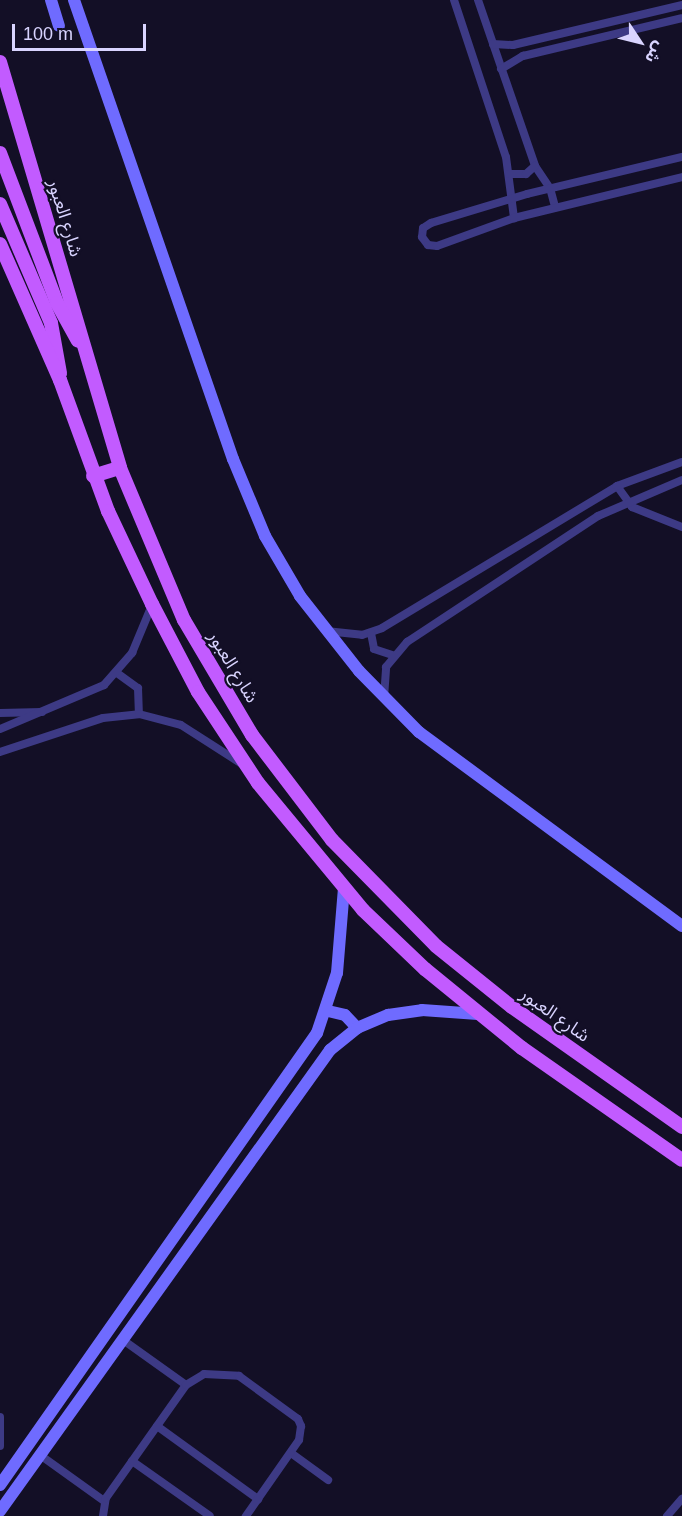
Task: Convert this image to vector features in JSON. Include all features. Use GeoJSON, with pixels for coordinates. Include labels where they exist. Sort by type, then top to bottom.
{"type":"FeatureCollection","features":[{"type":"Feature","properties":{"kind":"main road","name":"شارع العبور"},"geometry":{"type":"LineString","coordinates":[[0,62],[120,468],[154,556],[216,678],[277,770],[333,840],[405,916],[479,982],[682,1127]]}},
{"type":"Feature","properties":{"kind":"main road"},"geometry":{"type":"LineString","coordinates":[[0,153],[57,303],[87,352]]}},
{"type":"Feature","properties":{"kind":"main road"},"geometry":{"type":"LineString","coordinates":[[0,204],[51,323],[60,380]]}},
{"type":"Feature","properties":{"kind":"main road"},"geometry":{"type":"LineString","coordinates":[[0,244],[60,380],[93,476],[152,604],[198,692],[247,767],[344,888],[394,940],[478,1014],[682,1160]]}},
{"type":"Feature","properties":{"kind":"main road"},"geometry":{"type":"LineString","coordinates":[[93,476],[120,468]]}},
{"type":"Feature","properties":{"kind":"street"},"geometry":{"type":"LineString","coordinates":[[51,0],[59,26]]}},
{"type":"Feature","properties":{"kind":"street"},"geometry":{"type":"LineString","coordinates":[[75,0],[246,494],[287,576],[326,631],[384,698],[464,770],[682,926]]}},
{"type":"Feature","properties":{"kind":"street"},"geometry":{"type":"LineString","coordinates":[[454,0],[509,174],[509,199],[514,218]]}},
{"type":"Feature","properties":{"kind":"street"},"geometry":{"type":"LineString","coordinates":[[478,0],[535,166],[550,188],[555,207]]}},
{"type":"Feature","properties":{"kind":"street"},"geometry":{"type":"LineString","coordinates":[[493,44],[513,45],[679,6],[681,18],[517,58],[501,69]]}},
{"type":"Feature","properties":{"kind":"street"},"geometry":{"type":"LineString","coordinates":[[513,45],[517,58]]}},
{"type":"Feature","properties":{"kind":"street"},"geometry":{"type":"LineString","coordinates":[[682,157],[509,199],[427,225],[422,237],[428,245],[437,246],[514,218],[682,177]]}},
{"type":"Feature","properties":{"kind":"street"},"geometry":{"type":"LineString","coordinates":[[509,174],[520,176],[535,166]]}},
{"type":"Feature","properties":{"kind":"street"},"geometry":{"type":"LineString","coordinates":[[326,631],[371,633],[617,486],[680,462],[682,474]]}},
{"type":"Feature","properties":{"kind":"street"},"geometry":{"type":"LineString","coordinates":[[384,698],[384,677],[393,655],[626,502],[682,481],[682,491]]}},
{"type":"Feature","properties":{"kind":"street"},"geometry":{"type":"LineString","coordinates":[[617,486],[626,502],[681,524]]}},
{"type":"Feature","properties":{"kind":"street"},"geometry":{"type":"LineString","coordinates":[[0,729],[93,692],[117,674],[138,644],[152,604]]}},
{"type":"Feature","properties":{"kind":"street"},"geometry":{"type":"LineString","coordinates":[[371,633],[374,649],[393,655]]}},
{"type":"Feature","properties":{"kind":"street"},"geometry":{"type":"LineString","coordinates":[[117,674],[138,688],[139,714]]}},
{"type":"Feature","properties":{"kind":"street"},"geometry":{"type":"LineString","coordinates":[[0,713],[45,712]]}},
{"type":"Feature","properties":{"kind":"street"},"geometry":{"type":"LineString","coordinates":[[0,752],[103,718],[139,714],[181,725],[247,767]]}},
{"type":"Feature","properties":{"kind":"street"},"geometry":{"type":"LineString","coordinates":[[0,1485],[328,1011],[342,946],[344,888]]}},
{"type":"Feature","properties":{"kind":"street"},"geometry":{"type":"LineString","coordinates":[[328,1011],[345,1015],[357,1028]]}},
{"type":"Feature","properties":{"kind":"street"},"geometry":{"type":"LineString","coordinates":[[0,1511],[316,1066],[357,1028],[411,1011],[478,1014]]}},
{"type":"Feature","properties":{"kind":"street"},"geometry":{"type":"LineString","coordinates":[[123,1340],[186,1385]]}},
{"type":"Feature","properties":{"kind":"street"},"geometry":{"type":"LineString","coordinates":[[103,1516],[104,1501],[186,1385],[204,1374],[243,1379],[298,1419],[302,1433],[291,1453],[246,1516]]}},
{"type":"Feature","properties":{"kind":"street"},"geometry":{"type":"LineString","coordinates":[[0,1417],[0,1446]]}},
{"type":"Feature","properties":{"kind":"street"},"geometry":{"type":"LineString","coordinates":[[157,1426],[258,1499]]}},
{"type":"Feature","properties":{"kind":"street"},"geometry":{"type":"LineString","coordinates":[[291,1453],[328,1480]]}},
{"type":"Feature","properties":{"kind":"street"},"geometry":{"type":"LineString","coordinates":[[40,1455],[104,1501]]}},
{"type":"Feature","properties":{"kind":"street"},"geometry":{"type":"LineString","coordinates":[[132,1461],[210,1516]]}},
{"type":"Feature","properties":{"kind":"street"},"geometry":{"type":"LineString","coordinates":[[667,1516],[682,1498]]}}]}
